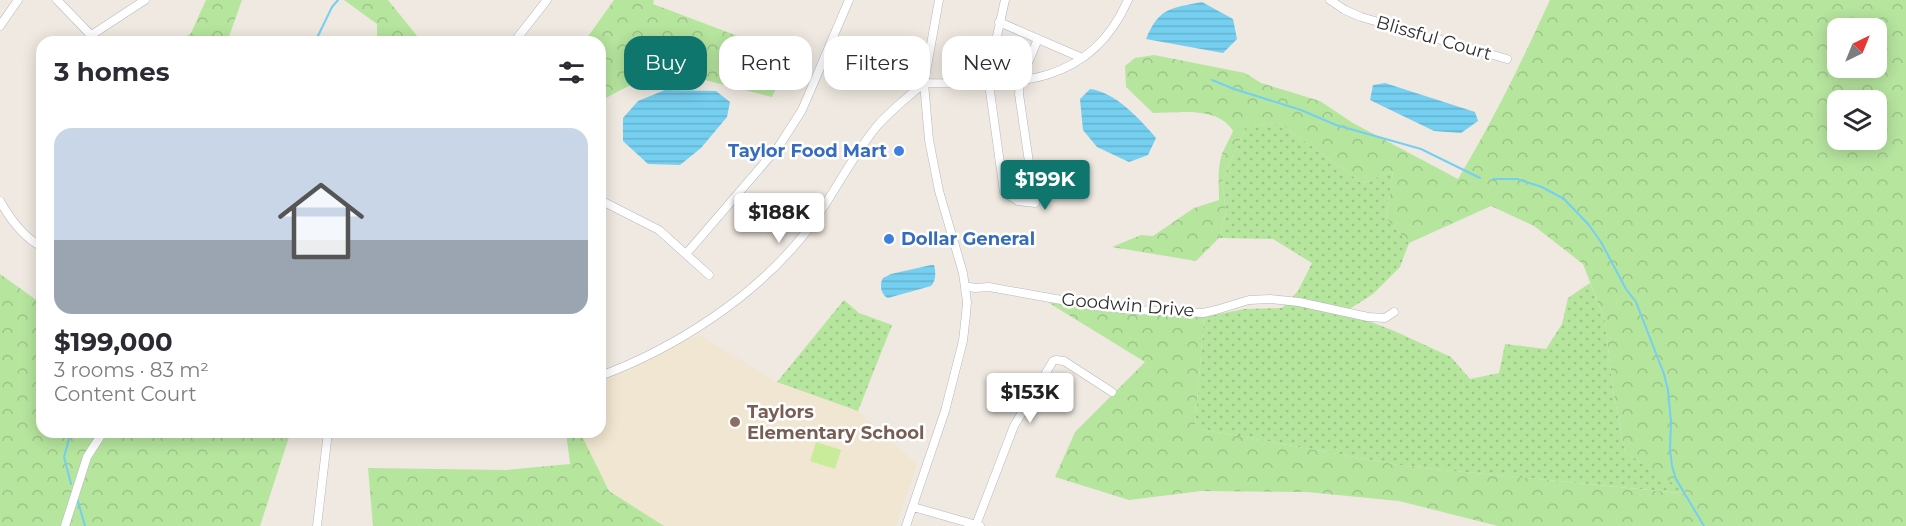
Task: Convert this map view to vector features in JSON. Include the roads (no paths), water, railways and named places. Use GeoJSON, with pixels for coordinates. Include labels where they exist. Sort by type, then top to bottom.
{"type":"FeatureCollection","features":[{"type":"Feature","properties":{"kind":"street"},"geometry":{"type":"LineString","coordinates":[[0,26],[18,0]]}},
{"type":"Feature","properties":{"kind":"street"},"geometry":{"type":"LineString","coordinates":[[57,0],[89,36]]}},
{"type":"Feature","properties":{"kind":"street"},"geometry":{"type":"LineString","coordinates":[[96,36],[145,0]]}},
{"type":"Feature","properties":{"kind":"street"},"geometry":{"type":"LineString","coordinates":[[519,36],[547,0]]}},
{"type":"Feature","properties":{"kind":"street"},"geometry":{"type":"LineString","coordinates":[[686,254],[779,147],[802,110],[848,2],[838,0]]}},
{"type":"Feature","properties":{"kind":"street"},"geometry":{"type":"LineString","coordinates":[[930,50],[939,0]]}},
{"type":"Feature","properties":{"kind":"street"},"geometry":{"type":"LineString","coordinates":[[997,36],[1005,0]]}},
{"type":"Feature","properties":{"kind":"street"},"geometry":{"type":"LineString","coordinates":[[1032,79],[1058,72],[1082,58],[1120,19],[1128,0]]}},
{"type":"Feature","properties":{"kind":"street","name":"Blissful Court"},"geometry":{"type":"LineString","coordinates":[[1330,0],[1361,17],[1507,59]]}},
{"type":"Feature","properties":{"kind":"street"},"geometry":{"type":"LineString","coordinates":[[999,22],[1082,58]]}},
{"type":"Feature","properties":{"kind":"street"},"geometry":{"type":"LineString","coordinates":[[1032,53],[1038,39]]}},
{"type":"Feature","properties":{"kind":"street"},"geometry":{"type":"LineString","coordinates":[[606,373],[644,357],[696,328],[732,303],[774,268],[806,232],[877,126],[916,90]]}},
{"type":"Feature","properties":{"kind":"street"},"geometry":{"type":"LineString","coordinates":[[906,526],[945,411],[959,360],[966,314],[965,286],[928,140],[924,90]]}},
{"type":"Feature","properties":{"kind":"street"},"geometry":{"type":"LineString","coordinates":[[990,90],[1004,192],[1018,201],[1035,203],[1019,90]]}},
{"type":"Feature","properties":{"kind":"street"},"geometry":{"type":"LineString","coordinates":[[0,201],[25,234],[36,242]]}},
{"type":"Feature","properties":{"kind":"street"},"geometry":{"type":"LineString","coordinates":[[606,203],[659,230],[709,275]]}},
{"type":"Feature","properties":{"kind":"street","name":"Goodwin Drive"},"geometry":{"type":"LineString","coordinates":[[965,286],[989,287],[1095,306],[1135,310],[1203,313],[1256,299],[1299,302],[1368,317],[1385,318],[1394,312]]}},
{"type":"Feature","properties":{"kind":"street"},"geometry":{"type":"LineString","coordinates":[[913,507],[978,526],[1014,426],[1056,360],[1064,361],[1112,392]]}},
{"type":"Feature","properties":{"kind":"street"},"geometry":{"type":"LineString","coordinates":[[65,526],[87,458],[99,438]]}},
{"type":"Feature","properties":{"kind":"street"},"geometry":{"type":"LineString","coordinates":[[317,526],[327,438]]}},
{"type":"Feature","properties":{"kind":"water"},"geometry":{"type":"Polygon","coordinates":[[[1202,2],[1233,19],[1237,39],[1223,53],[1146,39],[1156,21],[1168,11],[1202,2]]]}},
{"type":"Feature","properties":{"kind":"water"},"geometry":{"type":"Polygon","coordinates":[[[1385,83],[1475,112],[1478,121],[1461,133],[1434,131],[1370,100],[1373,85],[1385,83]]]}},
{"type":"Feature","properties":{"kind":"water"},"geometry":{"type":"Polygon","coordinates":[[[1090,89],[1109,95],[1118,101],[1150,131],[1156,138],[1148,155],[1129,162],[1097,147],[1083,130],[1080,99],[1090,89]]]}},
{"type":"Feature","properties":{"kind":"water"},"geometry":{"type":"Polygon","coordinates":[[[665,90],[716,91],[730,102],[727,117],[701,148],[680,165],[648,164],[623,141],[623,118],[638,101],[665,90]]]}},
{"type":"Feature","properties":{"kind":"water"},"geometry":{"type":"Polygon","coordinates":[[[934,265],[935,273],[931,286],[888,298],[882,292],[883,278],[934,265]]]}},
{"type":"Feature","properties":{"kind":"waterway"},"geometry":{"type":"LineString","coordinates":[[318,36],[332,7],[338,0]]}},
{"type":"Feature","properties":{"kind":"waterway"},"geometry":{"type":"LineString","coordinates":[[1212,80],[1301,110],[1336,125],[1421,149],[1480,178]]}},
{"type":"Feature","properties":{"kind":"waterway"},"geometry":{"type":"LineString","coordinates":[[1493,179],[1517,179],[1542,187],[1564,199],[1589,225],[1601,242],[1626,289],[1636,302],[1664,374],[1671,422],[1672,466],[1676,479],[1704,526]]}},
{"type":"Feature","properties":{"kind":"waterway"},"geometry":{"type":"LineString","coordinates":[[69,438],[64,457],[71,484]]}},
{"type":"Feature","properties":{"kind":"waterway"},"geometry":{"type":"LineString","coordinates":[[77,498],[85,526]]}},
{"type":"Feature","properties":{"kind":"place","name":"Taylor Food Mart"},"geometry":{"type":"Point","coordinates":[899,151]}},
{"type":"Feature","properties":{"kind":"place","name":"Dollar General"},"geometry":{"type":"Point","coordinates":[889,239]}},
{"type":"Feature","properties":{"kind":"place","name":"Taylors Elementary School"},"geometry":{"type":"Point","coordinates":[735,422]}}]}
